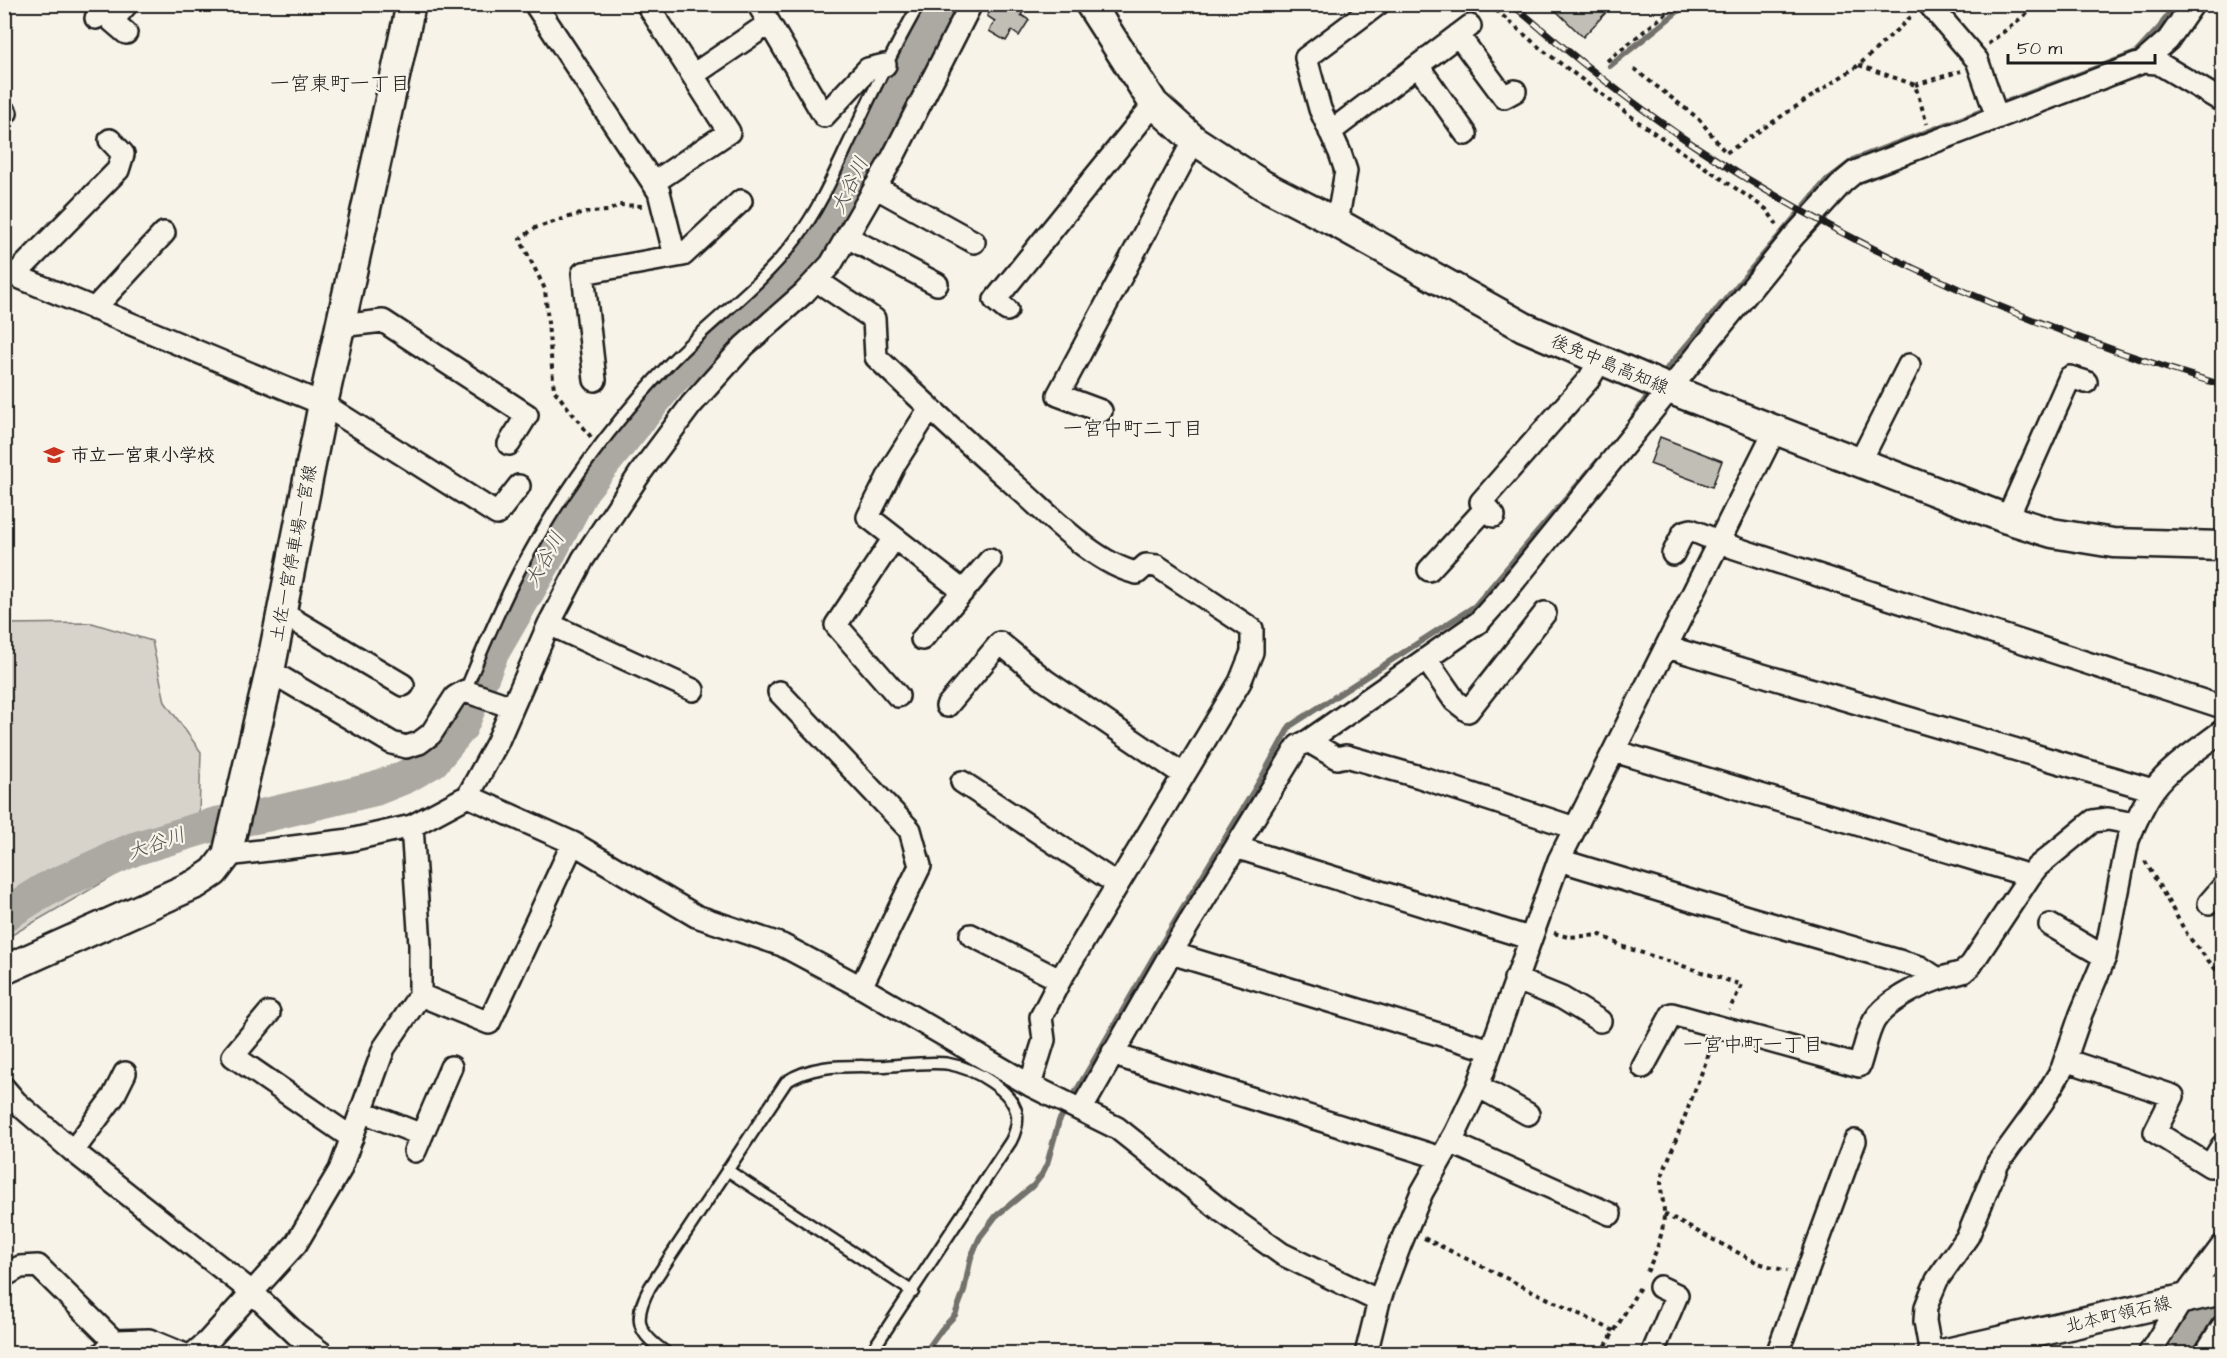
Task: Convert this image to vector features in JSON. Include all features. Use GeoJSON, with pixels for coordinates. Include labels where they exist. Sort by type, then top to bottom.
{"type":"FeatureCollection","features":[{"type":"Feature","properties":{"kind":"main road","name":"土佐一宮停車場一宮線"},"geometry":{"type":"LineString","coordinates":[[4,970],[196,884],[214,872],[227,854],[270,671],[323,404],[411,4]]}},
{"type":"Feature","properties":{"kind":"main road","name":"後免中島高知線"},"geometry":{"type":"LineString","coordinates":[[1096,6],[1154,104],[1194,140],[1263,185],[1337,223],[1524,327],[1660,385],[2007,519],[2052,533],[2113,543],[2223,546]]}},
{"type":"Feature","properties":{"kind":"main road","name":"北本町領石線"},"geometry":{"type":"LineString","coordinates":[[1942,1353],[2223,1290]]}},
{"type":"Feature","properties":{"kind":"street"},"geometry":{"type":"LineString","coordinates":[[126,33],[112,21],[127,4]]}},
{"type":"Feature","properties":{"kind":"street"},"geometry":{"type":"LineString","coordinates":[[535,4],[659,192],[675,256]]}},
{"type":"Feature","properties":{"kind":"street"},"geometry":{"type":"LineString","coordinates":[[647,4],[729,132],[653,183]]}},
{"type":"Feature","properties":{"kind":"street"},"geometry":{"type":"LineString","coordinates":[[758,4],[824,116],[868,69],[885,65]]}},
{"type":"Feature","properties":{"kind":"street"},"geometry":{"type":"LineString","coordinates":[[227,854],[350,840],[412,826],[468,796],[497,742],[549,624],[583,559],[640,472],[691,405],[744,346],[831,264],[875,187],[971,4]]}},
{"type":"Feature","properties":{"kind":"street"},"geometry":{"type":"LineString","coordinates":[[1337,223],[1346,171],[1320,109],[1306,58],[1377,4]]}},
{"type":"Feature","properties":{"kind":"street"},"geometry":{"type":"LineString","coordinates":[[1073,1106],[1113,1052],[1298,746],[1479,622],[1503,595],[1660,385],[1843,182],[1855,172],[1867,167],[2143,62],[2168,40],[2193,4]]}},
{"type":"Feature","properties":{"kind":"street"},"geometry":{"type":"LineString","coordinates":[[1922,8],[1976,61],[1990,93],[1997,117]]}},
{"type":"Feature","properties":{"kind":"street"},"geometry":{"type":"LineString","coordinates":[[693,75],[768,24]]}},
{"type":"Feature","properties":{"kind":"street"},"geometry":{"type":"LineString","coordinates":[[1330,132],[1464,31],[1504,97],[1515,91]]}},
{"type":"Feature","properties":{"kind":"street"},"geometry":{"type":"LineString","coordinates":[[2143,62],[2158,63],[2223,101]]}},
{"type":"Feature","properties":{"kind":"street"},"geometry":{"type":"LineString","coordinates":[[1418,66],[1467,134]]}},
{"type":"Feature","properties":{"kind":"street"},"geometry":{"type":"LineString","coordinates":[[1007,310],[995,300],[1154,104]]}},
{"type":"Feature","properties":{"kind":"street"},"geometry":{"type":"LineString","coordinates":[[110,140],[123,154],[118,170],[10,273],[323,404],[497,514],[519,486]]}},
{"type":"Feature","properties":{"kind":"street"},"geometry":{"type":"LineString","coordinates":[[1101,411],[1058,395],[1194,140]]}},
{"type":"Feature","properties":{"kind":"street"},"geometry":{"type":"LineString","coordinates":[[875,187],[974,242]]}},
{"type":"Feature","properties":{"kind":"street"},"geometry":{"type":"LineString","coordinates":[[595,380],[583,273],[683,255],[741,201]]}},
{"type":"Feature","properties":{"kind":"street"},"geometry":{"type":"LineString","coordinates":[[94,309],[164,233]]}},
{"type":"Feature","properties":{"kind":"street"},"geometry":{"type":"LineString","coordinates":[[847,237],[937,284]]}},
{"type":"Feature","properties":{"kind":"street"},"geometry":{"type":"LineString","coordinates":[[816,280],[874,320],[876,357],[1078,541],[1123,570],[1137,573],[1146,565],[1157,566],[1252,629],[1252,652],[1240,682],[1060,980],[1041,1017],[1044,1040],[1030,1085]]}},
{"type":"Feature","properties":{"kind":"street"},"geometry":{"type":"LineString","coordinates":[[340,326],[383,321],[527,415],[509,444]]}},
{"type":"Feature","properties":{"kind":"street"},"geometry":{"type":"LineString","coordinates":[[1429,570],[1490,512],[1481,502],[1589,379],[1600,361]]}},
{"type":"Feature","properties":{"kind":"street"},"geometry":{"type":"LineString","coordinates":[[1860,462],[1909,365]]}},
{"type":"Feature","properties":{"kind":"street"},"geometry":{"type":"LineString","coordinates":[[2007,519],[2070,377],[2086,382]]}},
{"type":"Feature","properties":{"kind":"street"},"geometry":{"type":"LineString","coordinates":[[930,408],[895,462],[868,517],[963,591]]}},
{"type":"Feature","properties":{"kind":"street"},"geometry":{"type":"LineString","coordinates":[[1366,1353],[1379,1301],[1407,1229],[1422,1192],[1478,1086],[1559,860],[1775,430]]}},
{"type":"Feature","properties":{"kind":"street"},"geometry":{"type":"LineString","coordinates":[[1673,554],[1684,532],[1691,530],[1734,548],[2223,707]]}},
{"type":"Feature","properties":{"kind":"street"},"geometry":{"type":"LineString","coordinates":[[894,538],[836,625],[898,696]]}},
{"type":"Feature","properties":{"kind":"street"},"geometry":{"type":"LineString","coordinates":[[922,639],[990,560]]}},
{"type":"Feature","properties":{"kind":"street"},"geometry":{"type":"LineString","coordinates":[[282,613],[403,685]]}},
{"type":"Feature","properties":{"kind":"street"},"geometry":{"type":"LineString","coordinates":[[1426,658],[1455,701],[1468,711],[1545,613]]}},
{"type":"Feature","properties":{"kind":"street"},"geometry":{"type":"LineString","coordinates":[[549,624],[693,690]]}},
{"type":"Feature","properties":{"kind":"street"},"geometry":{"type":"LineString","coordinates":[[947,706],[1000,643],[1046,681],[1184,775]]}},
{"type":"Feature","properties":{"kind":"street"},"geometry":{"type":"LineString","coordinates":[[1667,647],[2153,790]]}},
{"type":"Feature","properties":{"kind":"street"},"geometry":{"type":"LineString","coordinates":[[270,671],[392,743],[406,747],[419,743],[431,734],[455,697],[465,691],[512,707]]}},
{"type":"Feature","properties":{"kind":"street"},"geometry":{"type":"LineString","coordinates":[[779,692],[910,830],[920,866],[861,987]]}},
{"type":"Feature","properties":{"kind":"street"},"geometry":{"type":"LineString","coordinates":[[1931,1353],[1925,1322],[1930,1294],[1937,1280],[1968,1236],[1998,1163],[2043,1101],[2062,1069],[2104,957],[2132,830],[2153,790],[2172,768],[2223,730]]}},
{"type":"Feature","properties":{"kind":"street"},"geometry":{"type":"LineString","coordinates":[[1308,741],[1337,758],[1346,756],[1420,777],[1575,828]]}},
{"type":"Feature","properties":{"kind":"street"},"geometry":{"type":"LineString","coordinates":[[1614,751],[2030,876]]}},
{"type":"Feature","properties":{"kind":"street"},"geometry":{"type":"LineString","coordinates":[[962,782],[1117,885]]}},
{"type":"Feature","properties":{"kind":"street"},"geometry":{"type":"LineString","coordinates":[[468,796],[573,843],[696,916],[782,945],[861,987],[1030,1085],[1117,1128],[1223,1212],[1282,1254],[1379,1301]]}},
{"type":"Feature","properties":{"kind":"street"},"geometry":{"type":"LineString","coordinates":[[1643,1067],[1672,1014],[1859,1066],[1875,1020],[1893,1002],[1920,985],[1963,972],[1971,965],[2037,867],[2093,821],[2108,819],[2132,830]]}},
{"type":"Feature","properties":{"kind":"street"},"geometry":{"type":"LineString","coordinates":[[193,1353],[207,1342],[296,1244],[340,1170],[384,1048],[420,994],[420,945],[412,826]]}},
{"type":"Feature","properties":{"kind":"street"},"geometry":{"type":"LineString","coordinates":[[420,994],[489,1023],[573,843]]}},
{"type":"Feature","properties":{"kind":"street"},"geometry":{"type":"LineString","coordinates":[[1237,845],[1248,851],[1532,933]]}},
{"type":"Feature","properties":{"kind":"street"},"geometry":{"type":"LineString","coordinates":[[1559,860],[1920,967],[1938,978]]}},
{"type":"Feature","properties":{"kind":"street"},"geometry":{"type":"LineString","coordinates":[[2050,925],[2104,957]]}},
{"type":"Feature","properties":{"kind":"street"},"geometry":{"type":"LineString","coordinates":[[971,935],[1060,980]]}},
{"type":"Feature","properties":{"kind":"street"},"geometry":{"type":"LineString","coordinates":[[1171,953],[1491,1050]]}},
{"type":"Feature","properties":{"kind":"street"},"geometry":{"type":"LineString","coordinates":[[1515,979],[1562,998],[1600,1021]]}},
{"type":"Feature","properties":{"kind":"street"},"geometry":{"type":"LineString","coordinates":[[269,1013],[233,1056],[352,1138]]}},
{"type":"Feature","properties":{"kind":"street"},"geometry":{"type":"LineString","coordinates":[[1113,1052],[1124,1058],[1445,1150],[1610,1214]]}},
{"type":"Feature","properties":{"kind":"street"},"geometry":{"type":"LineString","coordinates":[[2065,1060],[2173,1096],[2155,1132],[2210,1166],[2223,1146]]}},
{"type":"Feature","properties":{"kind":"street"},"geometry":{"type":"LineString","coordinates":[[362,1111],[418,1143],[451,1067]]}},
{"type":"Feature","properties":{"kind":"street"},"geometry":{"type":"LineString","coordinates":[[73,1151],[113,1097],[125,1073]]}},
{"type":"Feature","properties":{"kind":"street"},"geometry":{"type":"LineString","coordinates":[[1478,1086],[1528,1114]]}},
{"type":"Feature","properties":{"kind":"street"},"geometry":{"type":"LineString","coordinates":[[4,1088],[16,1102],[73,1151],[253,1293],[296,1334],[323,1353]]}},
{"type":"Feature","properties":{"kind":"street"},"geometry":{"type":"LineString","coordinates":[[1777,1353],[1855,1141]]}},
{"type":"Feature","properties":{"kind":"street"},"geometry":{"type":"LineString","coordinates":[[2149,1353],[2182,1300],[2223,1246]]}},
{"type":"Feature","properties":{"kind":"street"},"geometry":{"type":"LineString","coordinates":[[4,1276],[20,1267],[38,1266],[108,1347],[149,1340],[183,1353]]}},
{"type":"Feature","properties":{"kind":"street"},"geometry":{"type":"LineString","coordinates":[[1649,1282],[1677,1295],[1652,1353]]}},
{"type":"Feature","properties":{"kind":"street"},"geometry":{"type":"LineString","coordinates":[[2205,1353],[2223,1327]]}},
{"type":"Feature","properties":{"kind":"lane"},"geometry":{"type":"LineString","coordinates":[[465,691],[519,572],[565,495],[599,447],[672,361],[770,270],[797,238],[817,208],[885,65],[919,4]]}},
{"type":"Feature","properties":{"kind":"lane"},"geometry":{"type":"LineString","coordinates":[[668,1353],[650,1341],[641,1331],[639,1314],[642,1302],[786,1083],[800,1073],[820,1068],[949,1064],[981,1075],[998,1086],[1017,1112],[1017,1126],[1011,1141],[913,1292],[870,1353]]}},
{"type":"Feature","properties":{"kind":"lane"},"geometry":{"type":"LineString","coordinates":[[727,1170],[913,1292]]}},
{"type":"Feature","properties":{"kind":"path"},"geometry":{"type":"LineString","coordinates":[[1489,4],[1540,48],[1640,123],[1766,208],[1777,225]]}},
{"type":"Feature","properties":{"kind":"path"},"geometry":{"type":"LineString","coordinates":[[1607,61],[1678,4]]}},
{"type":"Feature","properties":{"kind":"path"},"geometry":{"type":"LineString","coordinates":[[1859,65],[1915,85],[1976,61],[2039,4]]}},
{"type":"Feature","properties":{"kind":"path"},"geometry":{"type":"LineString","coordinates":[[1634,69],[1699,119],[1726,153],[1859,65],[1922,8]]}},
{"type":"Feature","properties":{"kind":"path"},"geometry":{"type":"LineString","coordinates":[[1915,85],[1925,117]]}},
{"type":"Feature","properties":{"kind":"path"},"geometry":{"type":"LineString","coordinates":[[2132,830],[2134,841],[2154,880],[2188,936],[2223,977]]}},
{"type":"Feature","properties":{"kind":"path"},"geometry":{"type":"LineString","coordinates":[[1532,933],[1568,937],[1601,935],[1624,947],[1742,985],[1720,1027],[1662,1176],[1660,1186],[1664,1214],[1649,1282],[1601,1353]]}},
{"type":"Feature","properties":{"kind":"path"},"geometry":{"type":"LineString","coordinates":[[1664,1214],[1758,1263],[1805,1277]]}},
{"type":"Feature","properties":{"kind":"path"},"geometry":{"type":"LineString","coordinates":[[1407,1229],[1614,1331]]}},
{"type":"Feature","properties":{"kind":"shaded area"},"geometry":{"type":"Polygon","coordinates":[[[92,623],[152,641],[165,702],[201,752],[199,815],[152,854],[5,939],[5,624],[92,623]]]}},
{"type":"Feature","properties":{"kind":"building"},"geometry":{"type":"Polygon","coordinates":[[[994,4],[1028,5],[1021,15],[1029,20],[1019,36],[1012,31],[1006,41],[989,31],[995,21],[987,16],[994,4]]]}},
{"type":"Feature","properties":{"kind":"building"},"geometry":{"type":"Polygon","coordinates":[[[1549,4],[1614,4],[1583,37],[1549,4]]]}},
{"type":"Feature","properties":{"kind":"building"},"geometry":{"type":"Polygon","coordinates":[[[1660,437],[1722,461],[1712,487],[1650,464],[1660,437]]]}},
{"type":"Feature","properties":{"kind":"waterway","name":"大谷川"},"geometry":{"type":"LineString","coordinates":[[4,915],[44,890],[134,849],[216,824],[266,815],[375,789],[405,777],[433,761],[461,727],[492,653],[544,563],[583,489],[670,381],[813,247],[830,224],[862,162],[875,130],[945,4]]}},
{"type":"Feature","properties":{"kind":"waterway"},"geometry":{"type":"LineString","coordinates":[[1610,66],[1687,4]]}},
{"type":"Feature","properties":{"kind":"waterway"},"geometry":{"type":"LineString","coordinates":[[1659,378],[1825,182],[1855,159],[2136,53],[2160,27],[2174,4]]}},
{"type":"Feature","properties":{"kind":"waterway"},"geometry":{"type":"LineString","coordinates":[[1633,418],[1652,389]]}},
{"type":"Feature","properties":{"kind":"waterway"},"geometry":{"type":"LineString","coordinates":[[924,1354],[955,1315],[964,1291],[971,1257],[980,1237],[996,1216],[1034,1185],[1041,1176],[1047,1164],[1059,1121],[1290,726],[1475,606],[1598,461]]}},
{"type":"Feature","properties":{"kind":"waterway"},"geometry":{"type":"LineString","coordinates":[[2171,1354],[2222,1279]]}},
{"type":"Feature","properties":{"kind":"railway"},"geometry":{"type":"LineString","coordinates":[[1512,4],[1556,42],[1671,130],[1757,185],[1820,221],[1950,285],[2016,313],[2084,340],[2222,385]]}},
{"type":"Feature","properties":{"kind":"place","name":"市立一宮東小学校"},"geometry":{"type":"Point","coordinates":[54,455]}},
{"type":"Feature","properties":{"kind":"district","name":"一宮東町一丁目"},"geometry":{"type":"Point","coordinates":[340,83]}},
{"type":"Feature","properties":{"kind":"district","name":"一宮中町二丁目"},"geometry":{"type":"Point","coordinates":[1133,428]}},
{"type":"Feature","properties":{"kind":"district","name":"一宮中町一丁目"},"geometry":{"type":"Point","coordinates":[1753,1044]}}]}
